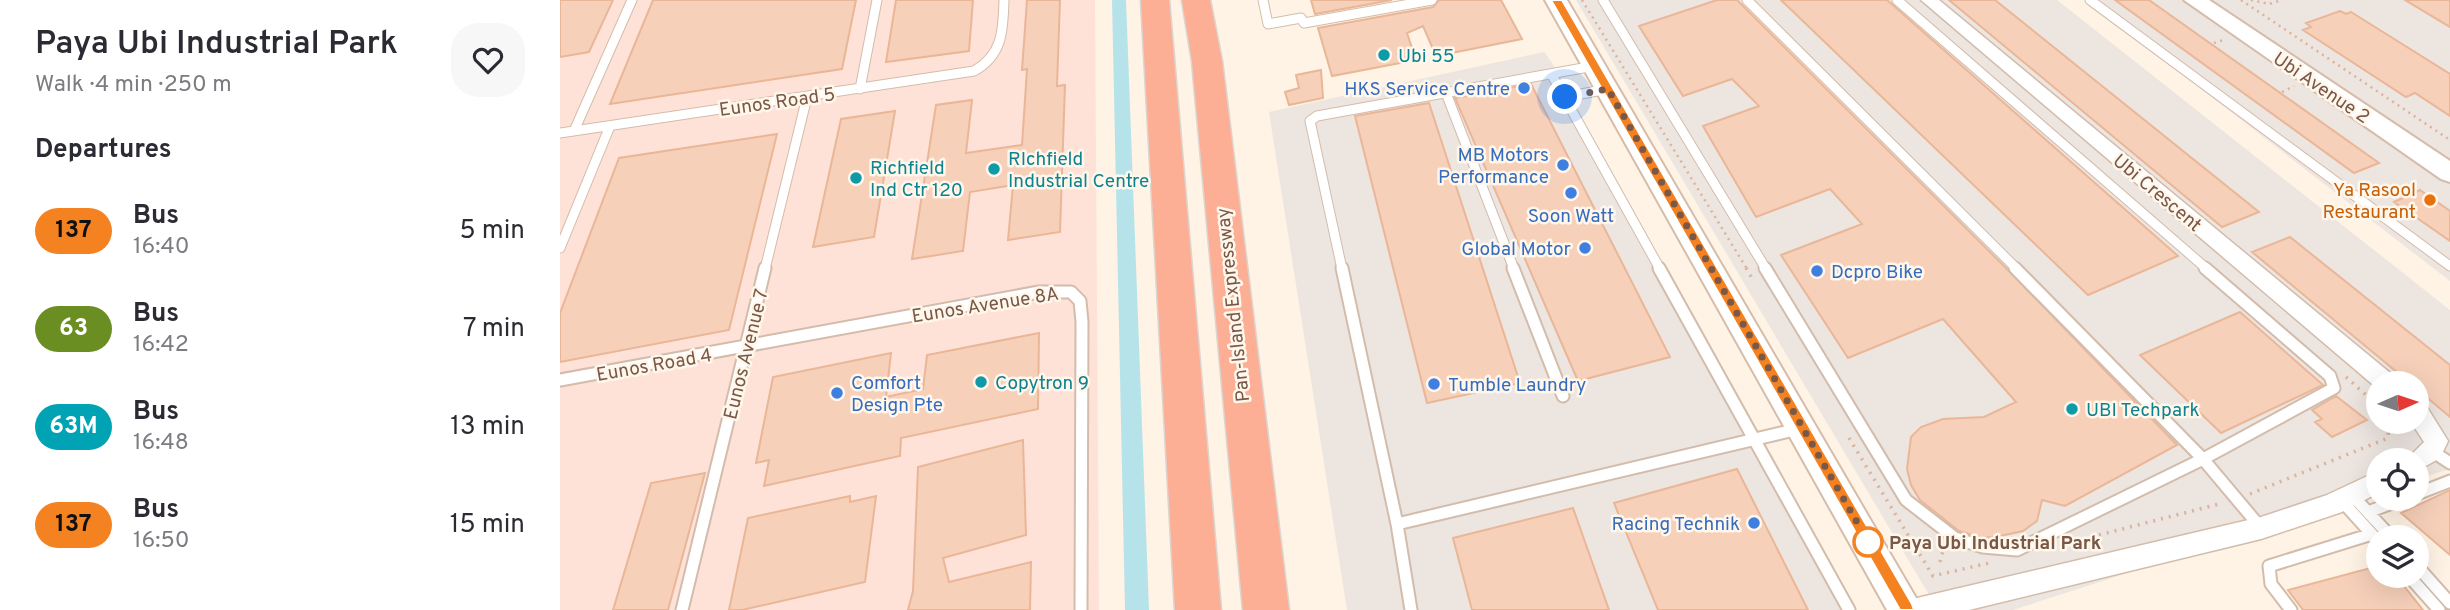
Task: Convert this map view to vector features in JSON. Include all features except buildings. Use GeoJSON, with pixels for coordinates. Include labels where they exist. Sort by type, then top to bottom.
{"type":"FeatureCollection","features":[{"type":"Feature","properties":{"kind":"highway"},"geometry":{"type":"LineString","coordinates":[[1155,0],[1198,610]]}},
{"type":"Feature","properties":{"kind":"highway","name":"Pan-Island Expressway"},"geometry":{"type":"LineString","coordinates":[[1196,0],[1207,61],[1266,610]]}},
{"type":"Feature","properties":{"kind":"highway"},"geometry":{"type":"LineString","coordinates":[[1205,0],[1207,61]]}},
{"type":"Feature","properties":{"kind":"street"},"geometry":{"type":"LineString","coordinates":[[1556,0],[1804,427],[1906,610]]}},
{"type":"Feature","properties":{"kind":"street","name":"Ubi Crescent"},"geometry":{"type":"LineString","coordinates":[[1929,0],[2373,371]]}},
{"type":"Feature","properties":{"kind":"street","name":"Ubi Avenue 2"},"geometry":{"type":"LineString","coordinates":[[2194,0],[2450,173]]}},
{"type":"Feature","properties":{"kind":"street","name":"Ubi Avenue 2"},"geometry":{"type":"LineString","coordinates":[[2222,0],[2450,153]]}},
{"type":"Feature","properties":{"kind":"street"},"geometry":{"type":"LineString","coordinates":[[2429,430],[2436,441],[2433,458]]}},
{"type":"Feature","properties":{"kind":"street"},"geometry":{"type":"LineString","coordinates":[[1917,610],[2261,528],[2354,502],[2366,492]]}},
{"type":"Feature","properties":{"kind":"lane"},"geometry":{"type":"LineString","coordinates":[[573,131],[632,0]]}},
{"type":"Feature","properties":{"kind":"lane"},"geometry":{"type":"LineString","coordinates":[[860,89],[877,0]]}},
{"type":"Feature","properties":{"kind":"lane","name":"Eunos Road 5"},"geometry":{"type":"LineString","coordinates":[[560,133],[963,74],[992,62],[1001,46],[1004,0]]}},
{"type":"Feature","properties":{"kind":"lane"},"geometry":{"type":"LineString","coordinates":[[1263,0],[1268,24],[1301,18],[1304,23],[1432,0]]}},
{"type":"Feature","properties":{"kind":"lane"},"geometry":{"type":"LineString","coordinates":[[1603,0],[1906,500],[1937,528],[1968,545],[1991,550],[2017,550],[2203,459],[2334,388],[2334,382],[1897,0]]}},
{"type":"Feature","properties":{"kind":"lane"},"geometry":{"type":"LineString","coordinates":[[1747,0],[2203,459],[2261,528]]}},
{"type":"Feature","properties":{"kind":"lane"},"geometry":{"type":"LineString","coordinates":[[2090,0],[2450,266]]}},
{"type":"Feature","properties":{"kind":"lane"},"geometry":{"type":"LineString","coordinates":[[1412,610],[1310,121],[1317,116],[1594,66]]}},
{"type":"Feature","properties":{"kind":"lane"},"geometry":{"type":"LineString","coordinates":[[1552,75],[1849,610]]}},
{"type":"Feature","properties":{"kind":"lane"},"geometry":{"type":"LineString","coordinates":[[1565,97],[1608,89]]}},
{"type":"Feature","properties":{"kind":"lane"},"geometry":{"type":"LineString","coordinates":[[1446,93],[1563,396]]}},
{"type":"Feature","properties":{"kind":"lane","name":"Eunos Avenue 7"},"geometry":{"type":"LineString","coordinates":[[682,610],[807,97]]}},
{"type":"Feature","properties":{"kind":"lane"},"geometry":{"type":"LineString","coordinates":[[560,248],[610,126]]}},
{"type":"Feature","properties":{"kind":"lane","name":"Eunos Avenue 8A"},"geometry":{"type":"LineString","coordinates":[[747,348],[1039,292],[1062,290],[1077,296],[1082,322],[1080,610]]}},
{"type":"Feature","properties":{"kind":"lane","name":"Eunos Road 4"},"geometry":{"type":"LineString","coordinates":[[560,380],[747,348]]}},
{"type":"Feature","properties":{"kind":"lane"},"geometry":{"type":"LineString","coordinates":[[1396,524],[1804,427]]}},
{"type":"Feature","properties":{"kind":"lane"},"geometry":{"type":"LineString","coordinates":[[2429,489],[2450,481]]}},
{"type":"Feature","properties":{"kind":"lane"},"geometry":{"type":"LineString","coordinates":[[2354,502],[2366,501]]}},
{"type":"Feature","properties":{"kind":"lane"},"geometry":{"type":"LineString","coordinates":[[2354,502],[2378,525]]}},
{"type":"Feature","properties":{"kind":"lane"},"geometry":{"type":"LineString","coordinates":[[2354,502],[2368,525]]}},
{"type":"Feature","properties":{"kind":"lane"},"geometry":{"type":"LineString","coordinates":[[2291,610],[2272,586],[2267,572],[2269,566],[2366,539]]}},
{"type":"Feature","properties":{"kind":"lane"},"geometry":{"type":"LineString","coordinates":[[2429,579],[2450,603]]}},
{"type":"Feature","properties":{"kind":"lane"},"geometry":{"type":"LineString","coordinates":[[2420,588],[2439,610]]}},
{"type":"Feature","properties":{"kind":"path"},"geometry":{"type":"LineString","coordinates":[[1581,0],[1598,26]]}},
{"type":"Feature","properties":{"kind":"path"},"geometry":{"type":"LineString","coordinates":[[2241,0],[2450,140]]}},
{"type":"Feature","properties":{"kind":"path"},"geometry":{"type":"LineString","coordinates":[[2251,0],[2269,4],[2282,0]]}},
{"type":"Feature","properties":{"kind":"path"},"geometry":{"type":"LineString","coordinates":[[2263,0],[2269,4]]}},
{"type":"Feature","properties":{"kind":"path"},"geometry":{"type":"LineString","coordinates":[[2214,43],[2228,38]]}},
{"type":"Feature","properties":{"kind":"path"},"geometry":{"type":"LineString","coordinates":[[2282,92],[2296,85]]}},
{"type":"Feature","properties":{"kind":"path"},"geometry":{"type":"LineString","coordinates":[[2056,546],[2237,499],[2388,438],[2388,434]]}},
{"type":"Feature","properties":{"kind":"path"},"geometry":{"type":"LineString","coordinates":[[1933,576],[1991,563]]}},
{"type":"Feature","properties":{"kind":"shaded area"},"geometry":{"type":"Polygon","coordinates":[[[560,0],[1095,0],[1099,610],[560,610],[560,0]]]}},
{"type":"Feature","properties":{"kind":"shaded area","name":"UBI Techpark"},"geometry":{"type":"Polygon","coordinates":[[[1576,0],[2057,0],[2450,310],[2450,469],[2429,475],[2429,448],[2366,448],[2366,496],[2013,610],[1938,610],[1576,0]]]}},
{"type":"Feature","properties":{"kind":"shaded area"},"geometry":{"type":"Polygon","coordinates":[[[2086,0],[2450,0],[2450,281],[2086,0]]]}},
{"type":"Feature","properties":{"kind":"shaded area"},"geometry":{"type":"Polygon","coordinates":[[[1544,52],[1842,610],[1347,610],[1269,112],[1544,52]]]}},
{"type":"Feature","properties":{"kind":"waterway"},"geometry":{"type":"LineString","coordinates":[[1119,0],[1137,610]]}},
{"type":"Feature","properties":{"kind":"bus line","name":"137"},"geometry":{"type":"LineString","coordinates":[[1556,0],[1804,427],[1906,610]]}},
{"type":"Feature","properties":{"kind":"place","name":"Ubi 55"},"geometry":{"type":"Point","coordinates":[1384,55]}},
{"type":"Feature","properties":{"kind":"place","name":"HKS Service Centre"},"geometry":{"type":"Point","coordinates":[1524,88]}},
{"type":"Feature","properties":{"kind":"place","name":"MB Motors Performance"},"geometry":{"type":"Point","coordinates":[1563,165]}},
{"type":"Feature","properties":{"kind":"place","name":"RIchfield Industrial Centre"},"geometry":{"type":"Point","coordinates":[994,169]}},
{"type":"Feature","properties":{"kind":"place","name":"Richfield Ind Ctr 120"},"geometry":{"type":"Point","coordinates":[856,178]}},
{"type":"Feature","properties":{"kind":"place","name":"Soon Watt"},"geometry":{"type":"Point","coordinates":[1571,193]}},
{"type":"Feature","properties":{"kind":"place","name":"Ya Rasool Restaurant"},"geometry":{"type":"Point","coordinates":[2430,200]}},
{"type":"Feature","properties":{"kind":"place","name":"Global Motor"},"geometry":{"type":"Point","coordinates":[1585,248]}},
{"type":"Feature","properties":{"kind":"place","name":"Dcpro Bike"},"geometry":{"type":"Point","coordinates":[1817,271]}},
{"type":"Feature","properties":{"kind":"place","name":"Copytron 9"},"geometry":{"type":"Point","coordinates":[981,382]}},
{"type":"Feature","properties":{"kind":"place","name":"Tumble Laundry"},"geometry":{"type":"Point","coordinates":[1434,384]}},
{"type":"Feature","properties":{"kind":"place","name":"Comfort Design Pte"},"geometry":{"type":"Point","coordinates":[837,393]}},
{"type":"Feature","properties":{"kind":"place","name":"UBI Techpark"},"geometry":{"type":"Point","coordinates":[2072,409]}},
{"type":"Feature","properties":{"kind":"place","name":"Racing Technik"},"geometry":{"type":"Point","coordinates":[1754,523]}},
{"type":"Feature","properties":{"kind":"place","name":"Paya Ubi Industrial Park"},"geometry":{"type":"Point","coordinates":[1868,542]}},
{"type":"Feature","properties":{"kind":"route"},"geometry":{"type":"LineString","coordinates":[[1565,97],[1608,89],[1873,550],[1868,542]]}}]}
